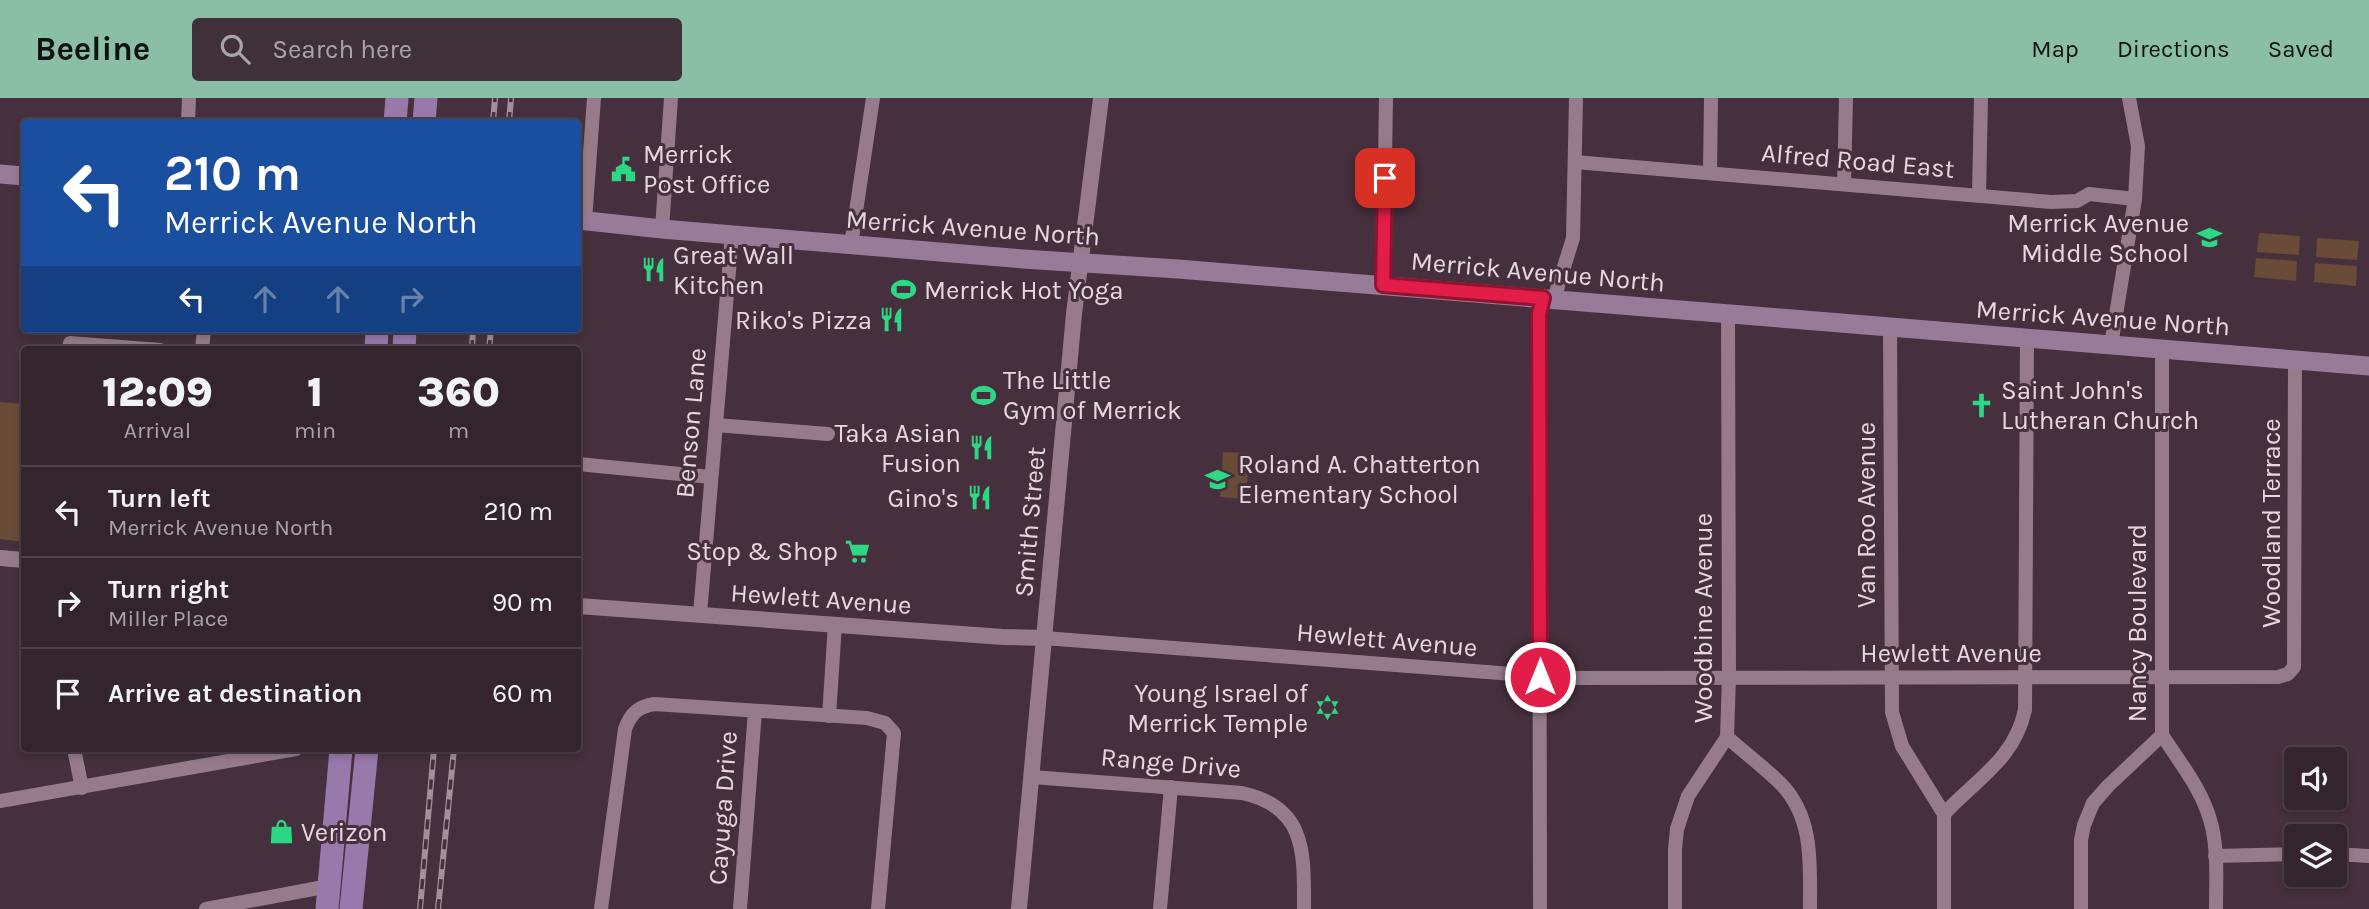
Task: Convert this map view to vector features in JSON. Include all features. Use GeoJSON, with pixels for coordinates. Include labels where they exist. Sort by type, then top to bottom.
{"type":"FeatureCollection","features":[{"type":"Feature","properties":{"kind":"highway"},"geometry":{"type":"LineString","coordinates":[[395,119],[397,98]]}},
{"type":"Feature","properties":{"kind":"highway"},"geometry":{"type":"LineString","coordinates":[[424,119],[426,98]]}},
{"type":"Feature","properties":{"kind":"highway"},"geometry":{"type":"LineString","coordinates":[[328,898],[341,752]]}},
{"type":"Feature","properties":{"kind":"highway"},"geometry":{"type":"LineString","coordinates":[[351,909],[367,752]]}},
{"type":"Feature","properties":{"kind":"main road"},"geometry":{"type":"LineString","coordinates":[[0,174],[21,176]]}},
{"type":"Feature","properties":{"kind":"main road","name":"Merrick Avenue North"},"geometry":{"type":"LineString","coordinates":[[581,220],[851,245],[1383,285],[2369,366]]}},
{"type":"Feature","properties":{"kind":"street"},"geometry":{"type":"LineString","coordinates":[[188,119],[189,98]]}},
{"type":"Feature","properties":{"kind":"street"},"geometry":{"type":"LineString","coordinates":[[581,220],[594,98]]}},
{"type":"Feature","properties":{"kind":"street"},"geometry":{"type":"LineString","coordinates":[[662,229],[671,98]]}},
{"type":"Feature","properties":{"kind":"street"},"geometry":{"type":"LineString","coordinates":[[851,245],[873,98]]}},
{"type":"Feature","properties":{"kind":"street","name":"Smith Street"},"geometry":{"type":"LineString","coordinates":[[1019,909],[1074,314],[1101,98]]}},
{"type":"Feature","properties":{"kind":"street"},"geometry":{"type":"LineString","coordinates":[[1383,285],[1386,98]]}},
{"type":"Feature","properties":{"kind":"street"},"geometry":{"type":"LineString","coordinates":[[1540,909],[1539,314],[1573,238],[1576,98]]}},
{"type":"Feature","properties":{"kind":"street"},"geometry":{"type":"LineString","coordinates":[[1710,173],[1711,98]]}},
{"type":"Feature","properties":{"kind":"street"},"geometry":{"type":"LineString","coordinates":[[1844,184],[1846,98]]}},
{"type":"Feature","properties":{"kind":"street"},"geometry":{"type":"LineString","coordinates":[[1979,195],[1981,98]]}},
{"type":"Feature","properties":{"kind":"street"},"geometry":{"type":"LineString","coordinates":[[2111,345],[2135,199],[2138,146],[2129,98]]}},
{"type":"Feature","properties":{"kind":"street","name":"Alfred Road East"},"geometry":{"type":"LineString","coordinates":[[1575,162],[2051,202],[2077,201],[2089,194],[2135,199]]}},
{"type":"Feature","properties":{"kind":"street","name":"Benson Lane"},"geometry":{"type":"LineString","coordinates":[[700,614],[732,235]]}},
{"type":"Feature","properties":{"kind":"street","name":"Woodbine Avenue"},"geometry":{"type":"LineString","coordinates":[[1675,909],[1677,829],[1688,796],[1727,737],[1728,314]]}},
{"type":"Feature","properties":{"kind":"street","name":"Van Roo Avenue"},"geometry":{"type":"LineString","coordinates":[[1890,328],[1892,712],[1902,746],[1944,814]]}},
{"type":"Feature","properties":{"kind":"street"},"geometry":{"type":"LineString","coordinates":[[1944,909],[1944,814],[2001,760],[2014,741],[2025,710],[2026,338]]}},
{"type":"Feature","properties":{"kind":"street"},"geometry":{"type":"LineString","coordinates":[[70,346],[70,343],[109,346]]}},
{"type":"Feature","properties":{"kind":"street","name":"Nancy Boulevard"},"geometry":{"type":"LineString","coordinates":[[2081,909],[2081,840],[2084,825],[2094,803],[2108,786],[2162,735],[2162,349]]}},
{"type":"Feature","properties":{"kind":"street","name":"Woodland Terrace"},"geometry":{"type":"LineString","coordinates":[[2278,677],[2288,674],[2294,667],[2295,360]]}},
{"type":"Feature","properties":{"kind":"street"},"geometry":{"type":"LineString","coordinates":[[716,425],[828,433]]}},
{"type":"Feature","properties":{"kind":"street"},"geometry":{"type":"LineString","coordinates":[[581,464],[711,477]]}},
{"type":"Feature","properties":{"kind":"street"},"geometry":{"type":"LineString","coordinates":[[0,558],[21,560]]}},
{"type":"Feature","properties":{"kind":"street","name":"Hewlett Avenue"},"geometry":{"type":"LineString","coordinates":[[581,606],[1044,638],[1540,677],[2278,677]]}},
{"type":"Feature","properties":{"kind":"street"},"geometry":{"type":"LineString","coordinates":[[828,716],[835,624]]}},
{"type":"Feature","properties":{"kind":"street"},"geometry":{"type":"LineString","coordinates":[[601,909],[625,729],[629,718],[640,706],[654,704],[867,718],[885,723],[894,733],[878,909]]}},
{"type":"Feature","properties":{"kind":"street","name":"Cayuga Drive"},"geometry":{"type":"LineString","coordinates":[[740,909],[755,711]]}},
{"type":"Feature","properties":{"kind":"street"},"geometry":{"type":"LineString","coordinates":[[2162,735],[2190,777],[2212,826],[2216,909]]}},
{"type":"Feature","properties":{"kind":"street"},"geometry":{"type":"LineString","coordinates":[[1727,737],[1780,783],[1801,813],[1809,840],[1810,909]]}},
{"type":"Feature","properties":{"kind":"street"},"geometry":{"type":"LineString","coordinates":[[75,752],[82,788]]}},
{"type":"Feature","properties":{"kind":"street"},"geometry":{"type":"LineString","coordinates":[[0,801],[280,752]]}},
{"type":"Feature","properties":{"kind":"street","name":"Range Drive"},"geometry":{"type":"LineString","coordinates":[[1032,777],[1242,793],[1261,797],[1278,808],[1291,823],[1301,843],[1304,909]]}},
{"type":"Feature","properties":{"kind":"street"},"geometry":{"type":"LineString","coordinates":[[1160,909],[1171,787]]}},
{"type":"Feature","properties":{"kind":"street"},"geometry":{"type":"LineString","coordinates":[[2215,856],[2284,854]]}},
{"type":"Feature","properties":{"kind":"street"},"geometry":{"type":"LineString","coordinates":[[2347,855],[2369,856]]}},
{"type":"Feature","properties":{"kind":"street"},"geometry":{"type":"LineString","coordinates":[[206,909],[328,898]]}},
{"type":"Feature","properties":{"kind":"shaded area"},"geometry":{"type":"Polygon","coordinates":[[[2259,233],[2300,236],[2299,255],[2257,252],[2259,233]]]}},
{"type":"Feature","properties":{"kind":"shaded area"},"geometry":{"type":"Polygon","coordinates":[[[2317,238],[2359,241],[2357,260],[2316,257],[2317,238]]]}},
{"type":"Feature","properties":{"kind":"shaded area"},"geometry":{"type":"Polygon","coordinates":[[[2256,258],[2297,261],[2296,281],[2254,277],[2256,258]]]}},
{"type":"Feature","properties":{"kind":"shaded area"},"geometry":{"type":"Polygon","coordinates":[[[2315,263],[2357,266],[2356,286],[2314,282],[2315,263]]]}},
{"type":"Feature","properties":{"kind":"shaded area"},"geometry":{"type":"Polygon","coordinates":[[[0,402],[21,404],[21,542],[0,539],[0,402]]]}},
{"type":"Feature","properties":{"kind":"shaded area"},"geometry":{"type":"Polygon","coordinates":[[[1223,452],[1249,453],[1246,499],[1220,497],[1223,452]]]}},
{"type":"Feature","properties":{"kind":"railway"},"geometry":{"type":"LineString","coordinates":[[493,119],[495,98]]}},
{"type":"Feature","properties":{"kind":"railway"},"geometry":{"type":"LineString","coordinates":[[509,119],[511,98]]}},
{"type":"Feature","properties":{"kind":"railway"},"geometry":{"type":"LineString","coordinates":[[472,346],[473,333]]}},
{"type":"Feature","properties":{"kind":"railway"},"geometry":{"type":"LineString","coordinates":[[489,346],[491,333]]}},
{"type":"Feature","properties":{"kind":"railway"},"geometry":{"type":"LineString","coordinates":[[420,909],[434,752]]}},
{"type":"Feature","properties":{"kind":"railway"},"geometry":{"type":"LineString","coordinates":[[438,909],[454,752]]}},
{"type":"Feature","properties":{"kind":"place","name":"Merrick Post Office"},"geometry":{"type":"Point","coordinates":[623,169]}},
{"type":"Feature","properties":{"kind":"place","name":"Merrick Avenue Middle School"},"geometry":{"type":"Point","coordinates":[2209,238]}},
{"type":"Feature","properties":{"kind":"place","name":"Great Wall Kitchen"},"geometry":{"type":"Point","coordinates":[653,270]}},
{"type":"Feature","properties":{"kind":"place","name":"Merrick Hot Yoga"},"geometry":{"type":"Point","coordinates":[904,290]}},
{"type":"Feature","properties":{"kind":"place","name":"Riko's Pizza"},"geometry":{"type":"Point","coordinates":[892,320]}},
{"type":"Feature","properties":{"kind":"place","name":"The Little Gym of Merrick"},"geometry":{"type":"Point","coordinates":[983,395]}},
{"type":"Feature","properties":{"kind":"place","name":"Saint John's Lutheran Church"},"geometry":{"type":"Point","coordinates":[1981,405]}},
{"type":"Feature","properties":{"kind":"place","name":"Taka Asian Fusion"},"geometry":{"type":"Point","coordinates":[981,448]}},
{"type":"Feature","properties":{"kind":"place","name":"Roland A. Chatterton Elementary School"},"geometry":{"type":"Point","coordinates":[1218,479]}},
{"type":"Feature","properties":{"kind":"place","name":"Gino's"},"geometry":{"type":"Point","coordinates":[979,498]}},
{"type":"Feature","properties":{"kind":"place","name":"Stop & Shop"},"geometry":{"type":"Point","coordinates":[858,551]}},
{"type":"Feature","properties":{"kind":"place","name":"Young Israel of Merrick Temple"},"geometry":{"type":"Point","coordinates":[1328,708]}},
{"type":"Feature","properties":{"kind":"place","name":"Verizon"},"geometry":{"type":"Point","coordinates":[281,832]}},
{"type":"Feature","properties":{"kind":"route"},"geometry":{"type":"LineString","coordinates":[[1385,178],[1383,285],[1543,298],[1539,314],[1540,677]]}}]}
